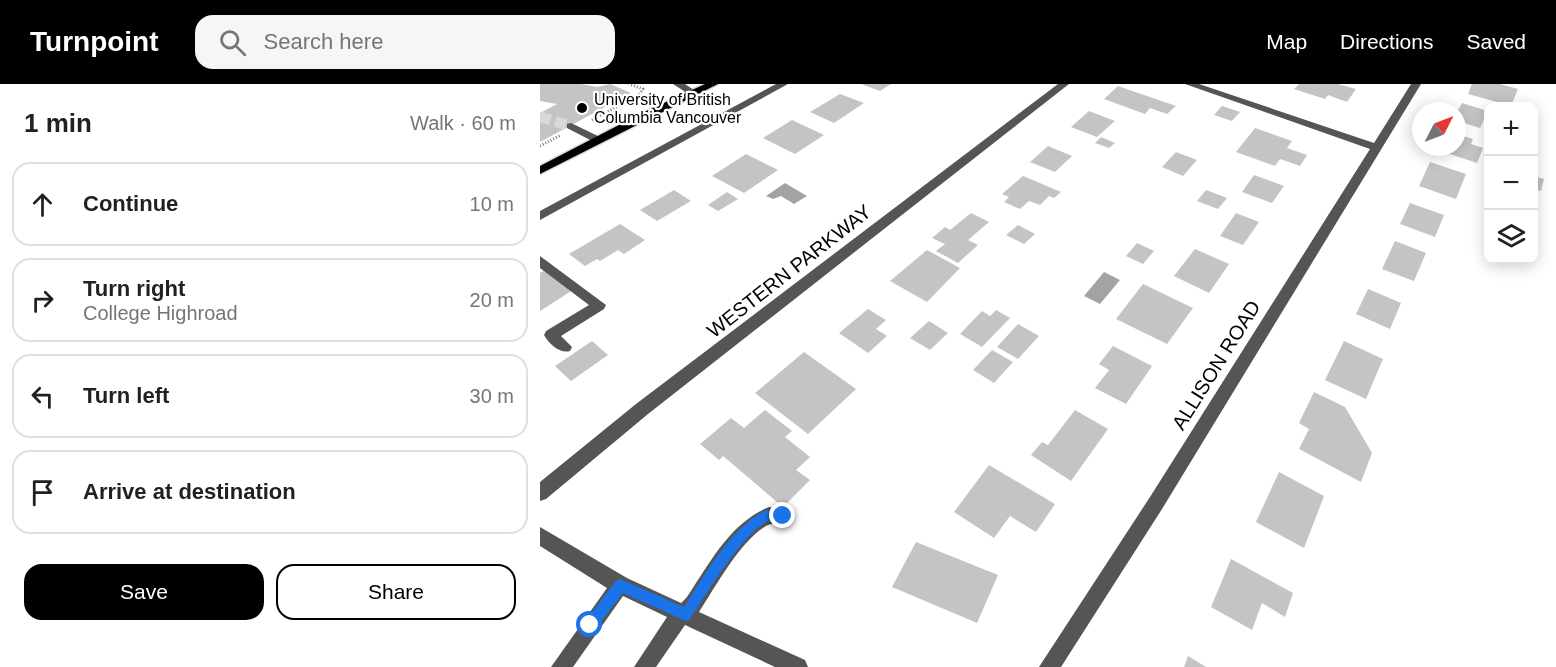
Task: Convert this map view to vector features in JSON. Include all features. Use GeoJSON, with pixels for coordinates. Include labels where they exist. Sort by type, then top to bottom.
{"type":"FeatureCollection","features":[{"type":"Feature","properties":{"kind":"main road"},"geometry":{"type":"LineString","coordinates":[[540,171],[593,137],[688,87],[713,84]]}},
{"type":"Feature","properties":{"kind":"main road"},"geometry":{"type":"LineString","coordinates":[[540,159],[593,137]]}},
{"type":"Feature","properties":{"kind":"street"},"geometry":{"type":"LineString","coordinates":[[540,216],[783,84]]}},
{"type":"Feature","properties":{"kind":"street","name":"WESTERN PARKWAY"},"geometry":{"type":"LineString","coordinates":[[540,493],[642,409],[1064,84]]}},
{"type":"Feature","properties":{"kind":"street"},"geometry":{"type":"LineString","coordinates":[[1190,84],[1377,148]]}},
{"type":"Feature","properties":{"kind":"street","name":"ALLISON ROAD"},"geometry":{"type":"LineString","coordinates":[[1049,667],[1156,503],[1416,84]]}},
{"type":"Feature","properties":{"kind":"street"},"geometry":{"type":"LineString","coordinates":[[573,127],[593,137]]}},
{"type":"Feature","properties":{"kind":"street"},"geometry":{"type":"LineString","coordinates":[[540,261],[598,305],[551,336],[565,347]]}},
{"type":"Feature","properties":{"kind":"street"},"geometry":{"type":"LineString","coordinates":[[644,667],[721,561],[752,526],[767,516],[783,516]]}},
{"type":"Feature","properties":{"kind":"street"},"geometry":{"type":"LineString","coordinates":[[540,536],[620,585],[798,667]]}},
{"type":"Feature","properties":{"kind":"street"},"geometry":{"type":"LineString","coordinates":[[561,667],[620,585]]}},
{"type":"Feature","properties":{"kind":"path"},"geometry":{"type":"LineString","coordinates":[[540,146],[639,95],[643,89],[629,84]]}},
{"type":"Feature","properties":{"kind":"shaded area"},"geometry":{"type":"Polygon","coordinates":[[[785,183],[807,196],[794,204],[781,196],[773,199],[766,196],[785,183]]]}},
{"type":"Feature","properties":{"kind":"shaded area"},"geometry":{"type":"Polygon","coordinates":[[[1104,272],[1120,280],[1100,304],[1084,296],[1104,272]]]}},
{"type":"Feature","properties":{"kind":"building","name":"University of British Columbia Vancouver"},"geometry":{"type":"Polygon","coordinates":[[[540,84],[581,84],[597,87],[610,84],[631,93],[540,142],[540,113],[557,104],[540,101],[540,84]]]}},
{"type":"Feature","properties":{"kind":"building"},"geometry":{"type":"Polygon","coordinates":[[[861,84],[891,84],[880,91],[861,84]]]}},
{"type":"Feature","properties":{"kind":"building"},"geometry":{"type":"Polygon","coordinates":[[[1299,84],[1338,84],[1356,89],[1347,102],[1328,95],[1325,99],[1294,89],[1299,84]]]}},
{"type":"Feature","properties":{"kind":"building"},"geometry":{"type":"Polygon","coordinates":[[[1472,84],[1500,84],[1518,89],[1513,102],[1497,102],[1468,94],[1472,84]]]}},
{"type":"Feature","properties":{"kind":"building"},"geometry":{"type":"Polygon","coordinates":[[[1118,86],[1176,106],[1167,114],[1150,108],[1145,114],[1104,99],[1118,86]]]}},
{"type":"Feature","properties":{"kind":"building"},"geometry":{"type":"Polygon","coordinates":[[[840,94],[864,103],[834,123],[810,112],[840,94]]]}},
{"type":"Feature","properties":{"kind":"building"},"geometry":{"type":"Polygon","coordinates":[[[1466,104],[1484,110],[1484,120],[1480,128],[1466,124],[1466,104]]]}},
{"type":"Feature","properties":{"kind":"building"},"geometry":{"type":"Polygon","coordinates":[[[1222,106],[1240,112],[1232,121],[1214,115],[1222,106]]]}},
{"type":"Feature","properties":{"kind":"building"},"geometry":{"type":"Polygon","coordinates":[[[1089,111],[1115,121],[1097,137],[1071,127],[1089,111]]]}},
{"type":"Feature","properties":{"kind":"building"},"geometry":{"type":"Polygon","coordinates":[[[792,120],[824,135],[795,154],[763,138],[792,120]]]}},
{"type":"Feature","properties":{"kind":"building"},"geometry":{"type":"Polygon","coordinates":[[[1255,128],[1292,141],[1287,148],[1307,155],[1300,166],[1280,159],[1275,166],[1236,152],[1255,128]]]}},
{"type":"Feature","properties":{"kind":"building"},"geometry":{"type":"Polygon","coordinates":[[[1101,137],[1115,143],[1109,148],[1095,143],[1101,137]]]}},
{"type":"Feature","properties":{"kind":"building"},"geometry":{"type":"Polygon","coordinates":[[[1466,137],[1473,139],[1471,144],[1483,148],[1477,163],[1456,156],[1466,156],[1466,137]]]}},
{"type":"Feature","properties":{"kind":"building"},"geometry":{"type":"Polygon","coordinates":[[[1048,146],[1072,156],[1055,172],[1030,162],[1048,146]]]}},
{"type":"Feature","properties":{"kind":"building"},"geometry":{"type":"Polygon","coordinates":[[[1176,152],[1197,160],[1183,176],[1162,167],[1176,152]]]}},
{"type":"Feature","properties":{"kind":"building"},"geometry":{"type":"Polygon","coordinates":[[[746,154],[778,170],[744,193],[712,176],[746,154]]]}},
{"type":"Feature","properties":{"kind":"building"},"geometry":{"type":"Polygon","coordinates":[[[1430,162],[1466,174],[1456,199],[1419,186],[1430,162]]]}},
{"type":"Feature","properties":{"kind":"building"},"geometry":{"type":"Polygon","coordinates":[[[1254,175],[1284,186],[1272,203],[1242,192],[1254,175]]]}},
{"type":"Feature","properties":{"kind":"building"},"geometry":{"type":"Polygon","coordinates":[[[1023,176],[1061,192],[1054,198],[1049,196],[1040,205],[1029,201],[1020,209],[1004,202],[1009,197],[1002,194],[1023,176]]]}},
{"type":"Feature","properties":{"kind":"building"},"geometry":{"type":"Polygon","coordinates":[[[1538,177],[1544,179],[1541,191],[1538,190],[1538,177]]]}},
{"type":"Feature","properties":{"kind":"building"},"geometry":{"type":"Polygon","coordinates":[[[674,190],[691,201],[657,221],[640,210],[674,190]]]}},
{"type":"Feature","properties":{"kind":"building"},"geometry":{"type":"Polygon","coordinates":[[[1206,190],[1227,198],[1218,209],[1197,201],[1206,190]]]}},
{"type":"Feature","properties":{"kind":"building"},"geometry":{"type":"Polygon","coordinates":[[[727,192],[738,199],[718,211],[708,205],[727,192]]]}},
{"type":"Feature","properties":{"kind":"building"},"geometry":{"type":"Polygon","coordinates":[[[1410,203],[1444,215],[1435,237],[1400,224],[1410,203]]]}},
{"type":"Feature","properties":{"kind":"building"},"geometry":{"type":"Polygon","coordinates":[[[971,213],[989,222],[968,240],[978,245],[958,263],[936,251],[945,244],[932,238],[945,227],[950,230],[971,213]]]}},
{"type":"Feature","properties":{"kind":"building"},"geometry":{"type":"Polygon","coordinates":[[[1236,213],[1259,222],[1243,245],[1220,236],[1236,213]]]}},
{"type":"Feature","properties":{"kind":"building"},"geometry":{"type":"Polygon","coordinates":[[[620,224],[645,240],[624,254],[618,250],[600,261],[597,259],[585,266],[569,254],[620,224]]]}},
{"type":"Feature","properties":{"kind":"building"},"geometry":{"type":"Polygon","coordinates":[[[1018,225],[1035,234],[1024,244],[1006,235],[1018,225]]]}},
{"type":"Feature","properties":{"kind":"building"},"geometry":{"type":"Polygon","coordinates":[[[1395,241],[1426,253],[1414,281],[1382,269],[1395,241]]]}},
{"type":"Feature","properties":{"kind":"building"},"geometry":{"type":"Polygon","coordinates":[[[1137,243],[1154,251],[1143,264],[1126,256],[1137,243]]]}},
{"type":"Feature","properties":{"kind":"building"},"geometry":{"type":"Polygon","coordinates":[[[1195,249],[1229,264],[1209,293],[1174,276],[1195,249]]]}},
{"type":"Feature","properties":{"kind":"building"},"geometry":{"type":"Polygon","coordinates":[[[927,250],[960,268],[927,302],[890,281],[927,250]]]}},
{"type":"Feature","properties":{"kind":"building"},"geometry":{"type":"Polygon","coordinates":[[[546,269],[573,290],[540,311],[540,273],[546,269]]]}},
{"type":"Feature","properties":{"kind":"building"},"geometry":{"type":"Polygon","coordinates":[[[1143,284],[1193,308],[1167,344],[1116,319],[1143,284]]]}},
{"type":"Feature","properties":{"kind":"building"},"geometry":{"type":"Polygon","coordinates":[[[1368,289],[1401,303],[1390,329],[1356,314],[1368,289]]]}},
{"type":"Feature","properties":{"kind":"building"},"geometry":{"type":"Polygon","coordinates":[[[868,309],[886,320],[876,329],[887,336],[868,353],[839,333],[868,309]]]}},
{"type":"Feature","properties":{"kind":"building"},"geometry":{"type":"Polygon","coordinates":[[[996,310],[1010,318],[982,347],[960,334],[982,311],[990,316],[996,310]]]}},
{"type":"Feature","properties":{"kind":"building"},"geometry":{"type":"Polygon","coordinates":[[[929,321],[948,333],[930,350],[910,338],[929,321]]]}},
{"type":"Feature","properties":{"kind":"building"},"geometry":{"type":"Polygon","coordinates":[[[1018,324],[1039,336],[1018,359],[997,347],[1018,324]]]}},
{"type":"Feature","properties":{"kind":"building"},"geometry":{"type":"Polygon","coordinates":[[[592,341],[608,355],[571,381],[555,366],[592,341]]]}},
{"type":"Feature","properties":{"kind":"building"},"geometry":{"type":"Polygon","coordinates":[[[1344,341],[1383,359],[1366,399],[1325,380],[1344,341]]]}},
{"type":"Feature","properties":{"kind":"building"},"geometry":{"type":"Polygon","coordinates":[[[1113,346],[1152,366],[1126,404],[1095,388],[1109,370],[1099,364],[1113,346]]]}},
{"type":"Feature","properties":{"kind":"building"},"geometry":{"type":"Polygon","coordinates":[[[992,350],[1013,362],[994,383],[973,370],[992,350]]]}},
{"type":"Feature","properties":{"kind":"building"},"geometry":{"type":"Polygon","coordinates":[[[804,352],[856,389],[808,434],[755,393],[804,352]]]}},
{"type":"Feature","properties":{"kind":"building"},"geometry":{"type":"Polygon","coordinates":[[[1314,392],[1345,407],[1372,453],[1361,482],[1299,449],[1309,429],[1299,423],[1314,392]]]}},
{"type":"Feature","properties":{"kind":"building"},"geometry":{"type":"Polygon","coordinates":[[[765,410],[792,431],[785,437],[810,457],[796,470],[810,480],[783,507],[723,456],[719,460],[700,444],[731,418],[744,428],[765,410]]]}},
{"type":"Feature","properties":{"kind":"building"},"geometry":{"type":"Polygon","coordinates":[[[1075,410],[1108,429],[1071,481],[1031,455],[1042,442],[1048,445],[1075,410]]]}},
{"type":"Feature","properties":{"kind":"building"},"geometry":{"type":"Polygon","coordinates":[[[989,465],[1055,504],[1036,532],[1010,516],[994,538],[954,512],[989,465]]]}},
{"type":"Feature","properties":{"kind":"building"},"geometry":{"type":"Polygon","coordinates":[[[1279,472],[1324,496],[1304,548],[1256,522],[1279,472]]]}},
{"type":"Feature","properties":{"kind":"building"},"geometry":{"type":"Polygon","coordinates":[[[916,542],[998,575],[977,623],[892,587],[916,542]]]}},
{"type":"Feature","properties":{"kind":"building"},"geometry":{"type":"Polygon","coordinates":[[[1231,559],[1293,593],[1285,617],[1262,603],[1252,630],[1211,607],[1231,559]]]}},
{"type":"Feature","properties":{"kind":"building"},"geometry":{"type":"Polygon","coordinates":[[[1188,656],[1206,667],[1184,667],[1188,656]]]}},
{"type":"Feature","properties":{"kind":"tunnel"},"geometry":{"type":"LineString","coordinates":[[540,117],[571,126]]}},
{"type":"Feature","properties":{"kind":"place","name":"University of British Columbia Vancouver"},"geometry":{"type":"Point","coordinates":[582,108]}},
{"type":"Feature","properties":{"kind":"route"},"geometry":{"type":"LineString","coordinates":[[590,625],[620,585],[686,615],[721,561],[752,526],[767,516],[783,516]]}}]}
